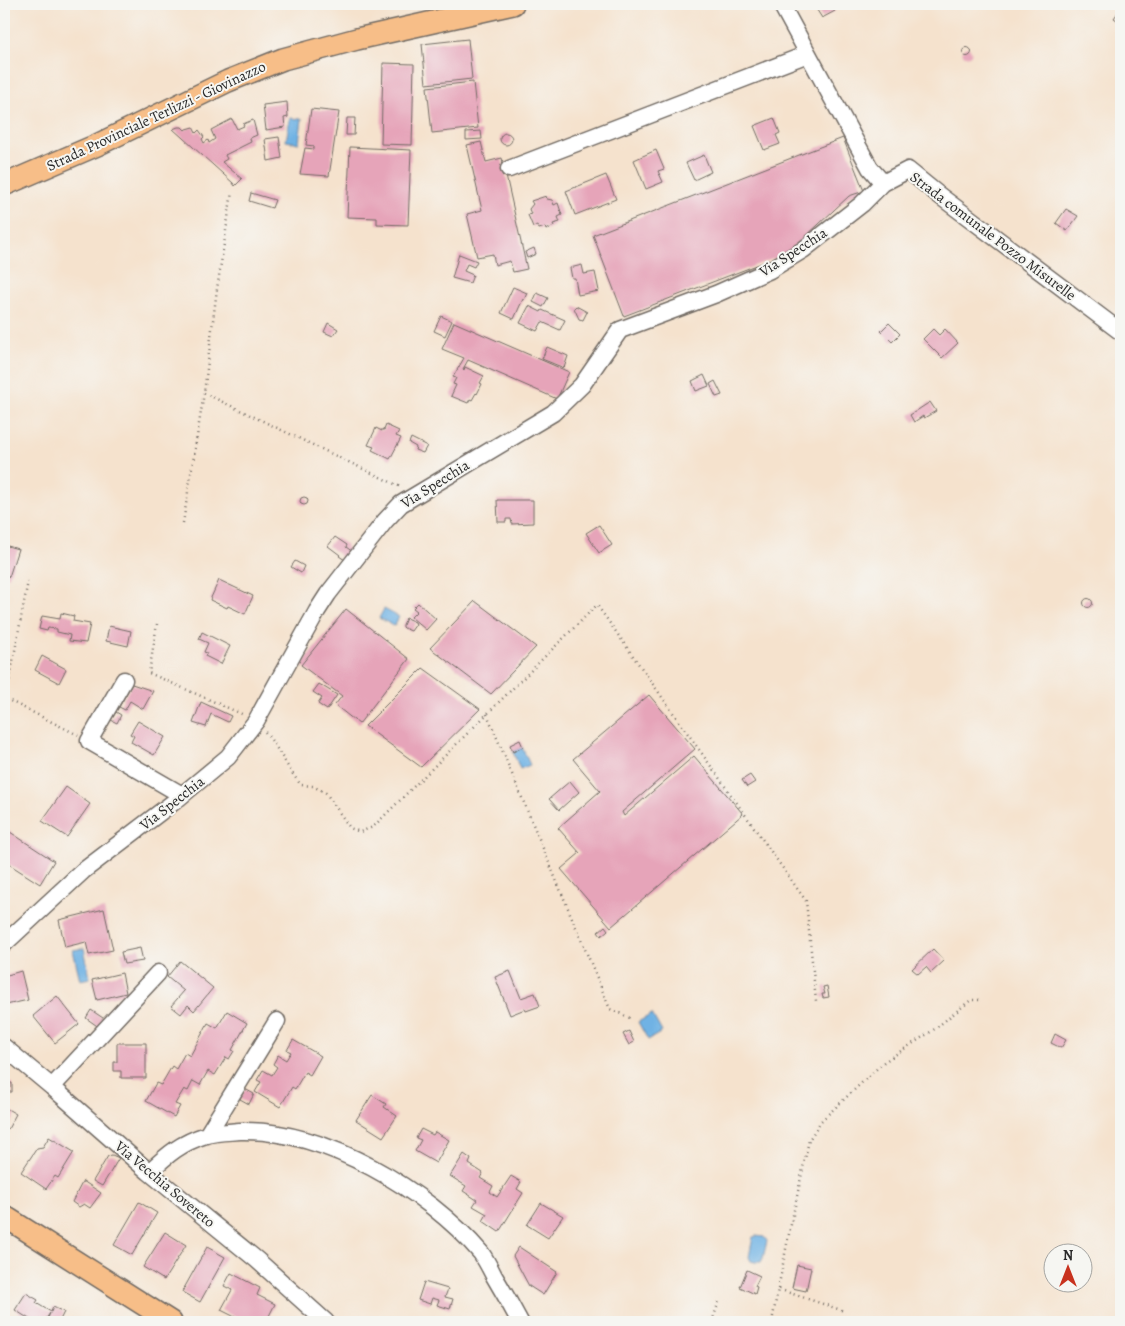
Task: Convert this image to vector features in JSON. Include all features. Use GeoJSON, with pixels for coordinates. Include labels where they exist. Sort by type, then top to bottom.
{"type":"FeatureCollection","features":[{"type":"Feature","properties":{"kind":"main road","name":"Strada Provinciale Terlizzi - Giovinazzo"},"geometry":{"type":"LineString","coordinates":[[4,185],[97,145],[228,80],[283,59],[357,39],[513,4]]}},
{"type":"Feature","properties":{"kind":"main road"},"geometry":{"type":"LineString","coordinates":[[4,1216],[171,1322]]}},
{"type":"Feature","properties":{"kind":"street"},"geometry":{"type":"LineString","coordinates":[[781,4],[870,168],[883,183]]}},
{"type":"Feature","properties":{"kind":"street"},"geometry":{"type":"LineString","coordinates":[[509,169],[808,54]]}},
{"type":"Feature","properties":{"kind":"street","name":"Strada comunale Pozzo Misurelle"},"geometry":{"type":"LineString","coordinates":[[883,183],[908,170],[1121,332]]}},
{"type":"Feature","properties":{"kind":"street","name":"Via Specchia"},"geometry":{"type":"LineString","coordinates":[[4,944],[83,871],[163,821],[182,794],[211,773],[228,757],[256,721],[328,594],[385,520],[401,504],[552,413],[582,385],[620,330],[716,294],[770,270],[803,250],[862,204],[883,183]]}},
{"type":"Feature","properties":{"kind":"street"},"geometry":{"type":"LineString","coordinates":[[124,680],[89,741],[182,794]]}},
{"type":"Feature","properties":{"kind":"street"},"geometry":{"type":"LineString","coordinates":[[52,1087],[158,973]]}},
{"type":"Feature","properties":{"kind":"street"},"geometry":{"type":"LineString","coordinates":[[207,1135],[277,1021]]}},
{"type":"Feature","properties":{"kind":"street","name":"Via Vecchia Sovereto"},"geometry":{"type":"LineString","coordinates":[[4,1047],[150,1172],[257,1260],[326,1322]]}},
{"type":"Feature","properties":{"kind":"street"},"geometry":{"type":"LineString","coordinates":[[150,1172],[181,1145],[207,1135],[227,1132],[268,1132],[341,1153],[384,1174],[431,1206],[456,1227],[483,1255],[520,1322]]}},
{"type":"Feature","properties":{"kind":"path"},"geometry":{"type":"LineString","coordinates":[[183,523],[204,392],[232,192]]}},
{"type":"Feature","properties":{"kind":"path"},"geometry":{"type":"LineString","coordinates":[[204,392],[416,495]]}},
{"type":"Feature","properties":{"kind":"path"},"geometry":{"type":"LineString","coordinates":[[28,581],[6,699],[89,741]]}},
{"type":"Feature","properties":{"kind":"path"},"geometry":{"type":"LineString","coordinates":[[157,624],[149,673],[256,721],[270,738],[301,785],[313,786],[326,793],[350,828],[360,832],[373,827],[597,605],[806,901],[816,1001]]}},
{"type":"Feature","properties":{"kind":"path"},"geometry":{"type":"LineString","coordinates":[[487,714],[610,1009],[630,1018]]}},
{"type":"Feature","properties":{"kind":"path"},"geometry":{"type":"LineString","coordinates":[[772,1322],[809,1140],[820,1121],[884,1062],[932,1032],[971,1000],[981,1000]]}},
{"type":"Feature","properties":{"kind":"path"},"geometry":{"type":"LineString","coordinates":[[778,1289],[844,1311]]}},
{"type":"Feature","properties":{"kind":"path"},"geometry":{"type":"LineString","coordinates":[[712,1322],[719,1301]]}},
{"type":"Feature","properties":{"kind":"water"},"geometry":{"type":"Polygon","coordinates":[[[290,118],[302,119],[299,143],[286,141],[290,118]]]}},
{"type":"Feature","properties":{"kind":"water"},"geometry":{"type":"Polygon","coordinates":[[[384,609],[399,617],[394,626],[379,618],[384,609]]]}},
{"type":"Feature","properties":{"kind":"water"},"geometry":{"type":"Polygon","coordinates":[[[522,747],[530,765],[520,769],[513,752],[522,747]]]}},
{"type":"Feature","properties":{"kind":"water"},"geometry":{"type":"Polygon","coordinates":[[[84,948],[90,978],[80,980],[73,950],[84,948]]]}},
{"type":"Feature","properties":{"kind":"water"},"geometry":{"type":"Polygon","coordinates":[[[652,1014],[662,1032],[648,1040],[638,1022],[652,1014]]]}},
{"type":"Feature","properties":{"kind":"water"},"geometry":{"type":"Polygon","coordinates":[[[753,1237],[764,1237],[767,1241],[761,1262],[751,1261],[749,1257],[753,1237]]]}},
{"type":"Feature","properties":{"kind":"building"},"geometry":{"type":"Polygon","coordinates":[[[813,4],[832,4],[835,11],[822,18],[813,4]]]}},
{"type":"Feature","properties":{"kind":"building"},"geometry":{"type":"Polygon","coordinates":[[[1119,11],[1121,12],[1121,23],[1114,18],[1119,11]]]}},
{"type":"Feature","properties":{"kind":"building"},"geometry":{"type":"Polygon","coordinates":[[[468,39],[472,79],[426,84],[422,44],[468,39]]]}},
{"type":"Feature","properties":{"kind":"building"},"geometry":{"type":"Polygon","coordinates":[[[967,48],[971,52],[967,56],[963,52],[967,48]]]}},
{"type":"Feature","properties":{"kind":"building"},"geometry":{"type":"Polygon","coordinates":[[[383,63],[414,64],[412,145],[381,144],[383,63]]]}},
{"type":"Feature","properties":{"kind":"building"},"geometry":{"type":"Polygon","coordinates":[[[473,82],[478,128],[432,133],[427,87],[473,82]]]}},
{"type":"Feature","properties":{"kind":"building"},"geometry":{"type":"Polygon","coordinates":[[[287,102],[288,117],[284,118],[285,127],[266,130],[263,105],[287,102]]]}},
{"type":"Feature","properties":{"kind":"building"},"geometry":{"type":"Polygon","coordinates":[[[311,109],[339,112],[329,176],[300,174],[305,148],[314,149],[314,146],[306,145],[311,109]]]}},
{"type":"Feature","properties":{"kind":"building"},"geometry":{"type":"Polygon","coordinates":[[[347,118],[355,118],[354,135],[346,135],[347,118]]]}},
{"type":"Feature","properties":{"kind":"building"},"geometry":{"type":"Polygon","coordinates":[[[774,118],[780,133],[776,135],[780,144],[764,150],[754,126],[774,118]]]}},
{"type":"Feature","properties":{"kind":"building"},"geometry":{"type":"Polygon","coordinates":[[[232,119],[237,129],[253,120],[257,135],[250,138],[251,142],[225,155],[227,159],[222,162],[242,179],[235,186],[173,129],[182,127],[185,130],[193,127],[196,133],[199,130],[204,137],[202,139],[204,143],[208,140],[209,143],[215,139],[211,130],[232,119]]]}},
{"type":"Feature","properties":{"kind":"building"},"geometry":{"type":"Polygon","coordinates":[[[481,131],[482,139],[466,140],[466,132],[481,131]]]}},
{"type":"Feature","properties":{"kind":"building"},"geometry":{"type":"Polygon","coordinates":[[[508,133],[511,134],[511,144],[504,145],[501,144],[500,137],[501,134],[508,133]]]}},
{"type":"Feature","properties":{"kind":"building"},"geometry":{"type":"Polygon","coordinates":[[[279,137],[282,158],[268,161],[265,139],[279,137]]]}},
{"type":"Feature","properties":{"kind":"building"},"geometry":{"type":"Polygon","coordinates":[[[843,138],[864,191],[849,196],[788,253],[624,316],[593,235],[843,138]]]}},
{"type":"Feature","properties":{"kind":"building"},"geometry":{"type":"Polygon","coordinates":[[[481,142],[486,162],[502,158],[527,269],[513,272],[510,261],[495,265],[493,254],[477,257],[467,214],[482,210],[467,145],[481,142]]]}},
{"type":"Feature","properties":{"kind":"building"},"geometry":{"type":"Polygon","coordinates":[[[350,147],[411,150],[408,225],[377,224],[377,218],[347,217],[350,147]]]}},
{"type":"Feature","properties":{"kind":"building"},"geometry":{"type":"Polygon","coordinates":[[[656,150],[664,169],[658,171],[663,182],[646,189],[634,160],[656,150]]]}},
{"type":"Feature","properties":{"kind":"building"},"geometry":{"type":"Polygon","coordinates":[[[704,155],[711,172],[694,180],[686,163],[704,155]]]}},
{"type":"Feature","properties":{"kind":"building"},"geometry":{"type":"Polygon","coordinates":[[[606,175],[616,199],[575,215],[566,191],[606,175]]]}},
{"type":"Feature","properties":{"kind":"building"},"geometry":{"type":"Polygon","coordinates":[[[251,193],[275,200],[272,208],[249,201],[251,193]]]}},
{"type":"Feature","properties":{"kind":"building"},"geometry":{"type":"Polygon","coordinates":[[[546,196],[547,199],[552,200],[554,205],[558,203],[562,215],[558,217],[560,222],[553,224],[554,226],[546,230],[545,227],[539,229],[537,225],[533,227],[528,215],[531,214],[529,209],[533,204],[531,201],[546,196]]]}},
{"type":"Feature","properties":{"kind":"building"},"geometry":{"type":"Polygon","coordinates":[[[1066,209],[1078,216],[1067,231],[1056,223],[1066,209]]]}},
{"type":"Feature","properties":{"kind":"building"},"geometry":{"type":"Polygon","coordinates":[[[534,248],[536,254],[527,258],[525,252],[534,248]]]}},
{"type":"Feature","properties":{"kind":"building"},"geometry":{"type":"Polygon","coordinates":[[[459,254],[477,261],[474,267],[467,264],[464,271],[473,275],[470,283],[452,278],[459,254]]]}},
{"type":"Feature","properties":{"kind":"building"},"geometry":{"type":"Polygon","coordinates":[[[582,265],[584,274],[595,272],[599,291],[578,295],[575,278],[572,278],[570,268],[582,265]]]}},
{"type":"Feature","properties":{"kind":"building"},"geometry":{"type":"Polygon","coordinates":[[[513,287],[527,293],[514,319],[501,313],[513,287]]]}},
{"type":"Feature","properties":{"kind":"building"},"geometry":{"type":"Polygon","coordinates":[[[537,293],[548,298],[543,307],[533,302],[537,293]]]}},
{"type":"Feature","properties":{"kind":"building"},"geometry":{"type":"Polygon","coordinates":[[[529,306],[565,320],[560,330],[542,322],[537,331],[520,323],[529,306]]]}},
{"type":"Feature","properties":{"kind":"building"},"geometry":{"type":"Polygon","coordinates":[[[576,306],[587,312],[583,320],[579,319],[574,308],[576,306]]]}},
{"type":"Feature","properties":{"kind":"building"},"geometry":{"type":"Polygon","coordinates":[[[441,316],[452,321],[445,336],[434,331],[441,316]]]}},
{"type":"Feature","properties":{"kind":"building"},"geometry":{"type":"Polygon","coordinates":[[[454,322],[569,372],[557,399],[468,360],[463,369],[465,367],[484,376],[480,383],[482,384],[477,394],[468,403],[451,396],[456,385],[453,384],[456,378],[453,377],[464,358],[442,349],[454,322]]]}},
{"type":"Feature","properties":{"kind":"building"},"geometry":{"type":"Polygon","coordinates":[[[328,323],[338,329],[333,336],[324,332],[328,323]]]}},
{"type":"Feature","properties":{"kind":"building"},"geometry":{"type":"Polygon","coordinates":[[[889,323],[900,334],[892,342],[881,331],[889,323]]]}},
{"type":"Feature","properties":{"kind":"building"},"geometry":{"type":"Polygon","coordinates":[[[933,329],[939,335],[945,329],[958,343],[942,358],[923,339],[933,329]]]}},
{"type":"Feature","properties":{"kind":"building"},"geometry":{"type":"Polygon","coordinates":[[[547,347],[568,356],[564,368],[542,359],[547,347]]]}},
{"type":"Feature","properties":{"kind":"building"},"geometry":{"type":"Polygon","coordinates":[[[704,375],[709,386],[696,391],[692,381],[704,375]]]}},
{"type":"Feature","properties":{"kind":"building"},"geometry":{"type":"Polygon","coordinates":[[[715,381],[722,395],[716,397],[710,384],[715,381]]]}},
{"type":"Feature","properties":{"kind":"building"},"geometry":{"type":"Polygon","coordinates":[[[930,402],[936,411],[914,422],[910,415],[930,402]]]}},
{"type":"Feature","properties":{"kind":"building"},"geometry":{"type":"Polygon","coordinates":[[[386,425],[399,431],[396,436],[401,438],[390,459],[372,450],[374,447],[368,445],[376,428],[382,431],[386,425]]]}},
{"type":"Feature","properties":{"kind":"building"},"geometry":{"type":"Polygon","coordinates":[[[411,438],[427,446],[423,453],[415,450],[416,447],[409,443],[411,438]]]}},
{"type":"Feature","properties":{"kind":"building"},"geometry":{"type":"Polygon","coordinates":[[[304,497],[308,501],[304,505],[300,501],[304,497]]]}},
{"type":"Feature","properties":{"kind":"building"},"geometry":{"type":"Polygon","coordinates":[[[497,500],[533,500],[533,523],[512,524],[511,519],[506,519],[506,522],[498,522],[497,500]]]}},
{"type":"Feature","properties":{"kind":"building"},"geometry":{"type":"Polygon","coordinates":[[[599,525],[612,545],[599,553],[586,533],[599,525]]]}},
{"type":"Feature","properties":{"kind":"building"},"geometry":{"type":"Polygon","coordinates":[[[335,537],[347,545],[346,547],[353,552],[345,560],[328,546],[335,537]]]}},
{"type":"Feature","properties":{"kind":"building"},"geometry":{"type":"Polygon","coordinates":[[[4,545],[18,549],[9,577],[4,575],[4,545]]]}},
{"type":"Feature","properties":{"kind":"building"},"geometry":{"type":"Polygon","coordinates":[[[295,561],[304,566],[301,573],[291,567],[295,561]]]}},
{"type":"Feature","properties":{"kind":"building"},"geometry":{"type":"Polygon","coordinates":[[[219,580],[253,596],[245,614],[210,600],[219,580]]]}},
{"type":"Feature","properties":{"kind":"building"},"geometry":{"type":"Polygon","coordinates":[[[1088,599],[1092,603],[1088,607],[1084,603],[1088,599]]]}},
{"type":"Feature","properties":{"kind":"building"},"geometry":{"type":"Polygon","coordinates":[[[475,601],[536,647],[491,694],[430,648],[475,601]]]}},
{"type":"Feature","properties":{"kind":"building"},"geometry":{"type":"Polygon","coordinates":[[[418,603],[436,619],[426,630],[411,617],[417,611],[413,608],[418,603]]]}},
{"type":"Feature","properties":{"kind":"building"},"geometry":{"type":"Polygon","coordinates":[[[346,609],[409,659],[359,724],[335,705],[342,696],[301,665],[346,609]]]}},
{"type":"Feature","properties":{"kind":"building"},"geometry":{"type":"Polygon","coordinates":[[[61,613],[74,616],[73,621],[90,624],[86,643],[69,641],[70,635],[57,632],[57,629],[48,628],[47,631],[39,629],[42,616],[60,619],[61,613]]]}},
{"type":"Feature","properties":{"kind":"building"},"geometry":{"type":"Polygon","coordinates":[[[406,618],[416,624],[411,631],[403,627],[406,618]]]}},
{"type":"Feature","properties":{"kind":"building"},"geometry":{"type":"Polygon","coordinates":[[[109,626],[131,631],[128,646],[106,641],[109,626]]]}},
{"type":"Feature","properties":{"kind":"building"},"geometry":{"type":"Polygon","coordinates":[[[202,632],[230,646],[221,664],[205,656],[207,653],[204,652],[208,643],[199,639],[202,632]]]}},
{"type":"Feature","properties":{"kind":"building"},"geometry":{"type":"Polygon","coordinates":[[[42,656],[66,669],[59,683],[35,670],[42,656]]]}},
{"type":"Feature","properties":{"kind":"building"},"geometry":{"type":"Polygon","coordinates":[[[423,668],[480,709],[421,767],[365,726],[423,668]]]}},
{"type":"Feature","properties":{"kind":"building"},"geometry":{"type":"Polygon","coordinates":[[[132,684],[153,691],[143,709],[130,701],[125,710],[119,707],[132,684]]]}},
{"type":"Feature","properties":{"kind":"building"},"geometry":{"type":"Polygon","coordinates":[[[319,684],[337,695],[327,710],[318,704],[322,698],[313,692],[319,684]]]}},
{"type":"Feature","properties":{"kind":"building"},"geometry":{"type":"Polygon","coordinates":[[[649,695],[695,749],[622,812],[624,816],[694,756],[743,814],[611,927],[561,869],[580,853],[558,828],[600,791],[573,759],[649,695]]]}},
{"type":"Feature","properties":{"kind":"building"},"geometry":{"type":"Polygon","coordinates":[[[201,702],[231,716],[228,722],[211,714],[206,727],[193,723],[201,702]]]}},
{"type":"Feature","properties":{"kind":"building"},"geometry":{"type":"Polygon","coordinates":[[[116,712],[121,715],[117,723],[111,720],[116,712]]]}},
{"type":"Feature","properties":{"kind":"building"},"geometry":{"type":"Polygon","coordinates":[[[138,721],[165,737],[154,755],[131,742],[134,736],[130,734],[138,721]]]}},
{"type":"Feature","properties":{"kind":"building"},"geometry":{"type":"Polygon","coordinates":[[[520,740],[523,747],[513,752],[510,745],[520,740]]]}},
{"type":"Feature","properties":{"kind":"building"},"geometry":{"type":"Polygon","coordinates":[[[750,775],[755,782],[747,787],[742,780],[750,775]]]}},
{"type":"Feature","properties":{"kind":"building"},"geometry":{"type":"Polygon","coordinates":[[[570,781],[579,792],[559,810],[549,799],[570,781]]]}},
{"type":"Feature","properties":{"kind":"building"},"geometry":{"type":"Polygon","coordinates":[[[66,787],[90,804],[67,837],[42,821],[66,787]]]}},
{"type":"Feature","properties":{"kind":"building"},"geometry":{"type":"Polygon","coordinates":[[[4,828],[54,861],[40,884],[4,861],[4,828]]]}},
{"type":"Feature","properties":{"kind":"building"},"geometry":{"type":"Polygon","coordinates":[[[104,909],[113,950],[89,955],[86,942],[65,947],[59,920],[104,909]]]}},
{"type":"Feature","properties":{"kind":"building"},"geometry":{"type":"Polygon","coordinates":[[[605,926],[608,930],[601,936],[598,932],[605,926]]]}},
{"type":"Feature","properties":{"kind":"building"},"geometry":{"type":"Polygon","coordinates":[[[140,948],[143,961],[124,964],[121,952],[140,948]]]}},
{"type":"Feature","properties":{"kind":"building"},"geometry":{"type":"Polygon","coordinates":[[[933,949],[944,961],[931,973],[926,967],[918,974],[912,969],[933,949]]]}},
{"type":"Feature","properties":{"kind":"building"},"geometry":{"type":"Polygon","coordinates":[[[180,961],[213,988],[194,1011],[188,1005],[181,1014],[171,1006],[184,991],[167,977],[180,961]]]}},
{"type":"Feature","properties":{"kind":"building"},"geometry":{"type":"Polygon","coordinates":[[[21,971],[28,1000],[6,1005],[4,998],[4,976],[21,971]]]}},
{"type":"Feature","properties":{"kind":"building"},"geometry":{"type":"Polygon","coordinates":[[[510,971],[521,998],[535,993],[540,1006],[510,1015],[495,977],[510,971]]]}},
{"type":"Feature","properties":{"kind":"building"},"geometry":{"type":"Polygon","coordinates":[[[122,973],[126,993],[97,1000],[92,980],[122,973]]]}},
{"type":"Feature","properties":{"kind":"building"},"geometry":{"type":"Polygon","coordinates":[[[827,986],[829,997],[823,998],[822,994],[825,994],[823,987],[827,986]]]}},
{"type":"Feature","properties":{"kind":"building"},"geometry":{"type":"Polygon","coordinates":[[[57,996],[79,1024],[55,1043],[33,1016],[57,996]]]}},
{"type":"Feature","properties":{"kind":"building"},"geometry":{"type":"Polygon","coordinates":[[[91,1010],[106,1020],[100,1028],[86,1018],[91,1010]]]}},
{"type":"Feature","properties":{"kind":"building"},"geometry":{"type":"Polygon","coordinates":[[[227,1011],[247,1023],[232,1050],[234,1051],[229,1059],[226,1057],[215,1075],[208,1071],[200,1085],[193,1081],[188,1091],[184,1089],[175,1104],[180,1106],[174,1117],[146,1101],[156,1083],[161,1085],[172,1066],[176,1069],[185,1053],[190,1056],[208,1023],[217,1028],[227,1011]]]}},
{"type":"Feature","properties":{"kind":"building"},"geometry":{"type":"Polygon","coordinates":[[[629,1031],[634,1042],[629,1045],[623,1034],[629,1031]]]}},
{"type":"Feature","properties":{"kind":"building"},"geometry":{"type":"Polygon","coordinates":[[[1055,1034],[1066,1040],[1061,1048],[1051,1043],[1055,1034]]]}},
{"type":"Feature","properties":{"kind":"building"},"geometry":{"type":"Polygon","coordinates":[[[293,1040],[321,1056],[310,1075],[305,1072],[295,1089],[292,1087],[280,1107],[255,1092],[261,1082],[257,1080],[263,1070],[272,1075],[277,1067],[273,1064],[278,1055],[286,1060],[291,1052],[287,1050],[293,1040]]]}},
{"type":"Feature","properties":{"kind":"building"},"geometry":{"type":"Polygon","coordinates":[[[117,1043],[146,1043],[146,1078],[121,1078],[121,1071],[114,1071],[114,1062],[117,1062],[117,1043]]]}},
{"type":"Feature","properties":{"kind":"building"},"geometry":{"type":"Polygon","coordinates":[[[8,1083],[12,1083],[12,1092],[8,1092],[8,1083]]]}},
{"type":"Feature","properties":{"kind":"building"},"geometry":{"type":"Polygon","coordinates":[[[245,1089],[254,1094],[249,1104],[240,1099],[245,1089]]]}},
{"type":"Feature","properties":{"kind":"building"},"geometry":{"type":"Polygon","coordinates":[[[372,1095],[386,1104],[384,1107],[397,1116],[383,1137],[356,1120],[372,1095]]]}},
{"type":"Feature","properties":{"kind":"building"},"geometry":{"type":"Polygon","coordinates":[[[4,1107],[16,1114],[8,1129],[4,1126],[4,1107]]]}},
{"type":"Feature","properties":{"kind":"building"},"geometry":{"type":"Polygon","coordinates":[[[421,1129],[433,1135],[435,1132],[449,1140],[436,1163],[415,1151],[421,1140],[416,1138],[421,1129]]]}},
{"type":"Feature","properties":{"kind":"building"},"geometry":{"type":"Polygon","coordinates":[[[49,1137],[74,1152],[58,1178],[55,1176],[46,1189],[21,1172],[37,1148],[43,1147],[49,1137]]]}},
{"type":"Feature","properties":{"kind":"building"},"geometry":{"type":"Polygon","coordinates":[[[464,1154],[471,1159],[469,1164],[483,1173],[480,1178],[493,1186],[490,1192],[497,1197],[511,1176],[521,1182],[517,1189],[523,1193],[499,1232],[483,1221],[487,1214],[473,1206],[477,1200],[463,1191],[466,1186],[450,1176],[464,1154]]]}},
{"type":"Feature","properties":{"kind":"building"},"geometry":{"type":"Polygon","coordinates":[[[112,1155],[119,1158],[102,1186],[93,1181],[108,1156],[112,1155]]]}},
{"type":"Feature","properties":{"kind":"building"},"geometry":{"type":"Polygon","coordinates":[[[83,1181],[101,1193],[90,1208],[84,1204],[79,1207],[72,1202],[83,1181]]]}},
{"type":"Feature","properties":{"kind":"building"},"geometry":{"type":"Polygon","coordinates":[[[139,1202],[157,1213],[132,1255],[114,1245],[139,1202]]]}},
{"type":"Feature","properties":{"kind":"building"},"geometry":{"type":"Polygon","coordinates":[[[541,1203],[563,1216],[548,1238],[527,1225],[541,1203]]]}},
{"type":"Feature","properties":{"kind":"building"},"geometry":{"type":"Polygon","coordinates":[[[165,1232],[186,1245],[164,1280],[143,1267],[165,1232]]]}},
{"type":"Feature","properties":{"kind":"building"},"geometry":{"type":"Polygon","coordinates":[[[207,1247],[225,1257],[200,1302],[182,1292],[207,1247]]]}},
{"type":"Feature","properties":{"kind":"building"},"geometry":{"type":"Polygon","coordinates":[[[519,1247],[557,1272],[543,1295],[529,1286],[513,1256],[519,1247]]]}},
{"type":"Feature","properties":{"kind":"building"},"geometry":{"type":"Polygon","coordinates":[[[797,1265],[811,1268],[806,1291],[792,1288],[797,1265]]]}},
{"type":"Feature","properties":{"kind":"building"},"geometry":{"type":"Polygon","coordinates":[[[747,1270],[760,1276],[755,1286],[757,1287],[755,1294],[740,1287],[747,1270]]]}},
{"type":"Feature","properties":{"kind":"building"},"geometry":{"type":"Polygon","coordinates":[[[231,1273],[260,1288],[257,1295],[275,1304],[266,1322],[235,1322],[237,1318],[221,1310],[232,1290],[224,1286],[231,1273]]]}},
{"type":"Feature","properties":{"kind":"building"},"geometry":{"type":"Polygon","coordinates":[[[424,1282],[448,1289],[445,1297],[453,1299],[450,1309],[437,1305],[439,1300],[432,1298],[430,1304],[418,1300],[424,1282]]]}},
{"type":"Feature","properties":{"kind":"building"},"geometry":{"type":"Polygon","coordinates":[[[26,1293],[38,1300],[36,1303],[51,1312],[53,1307],[64,1312],[59,1322],[48,1318],[50,1313],[44,1322],[34,1322],[15,1310],[26,1293]]]}}]}
